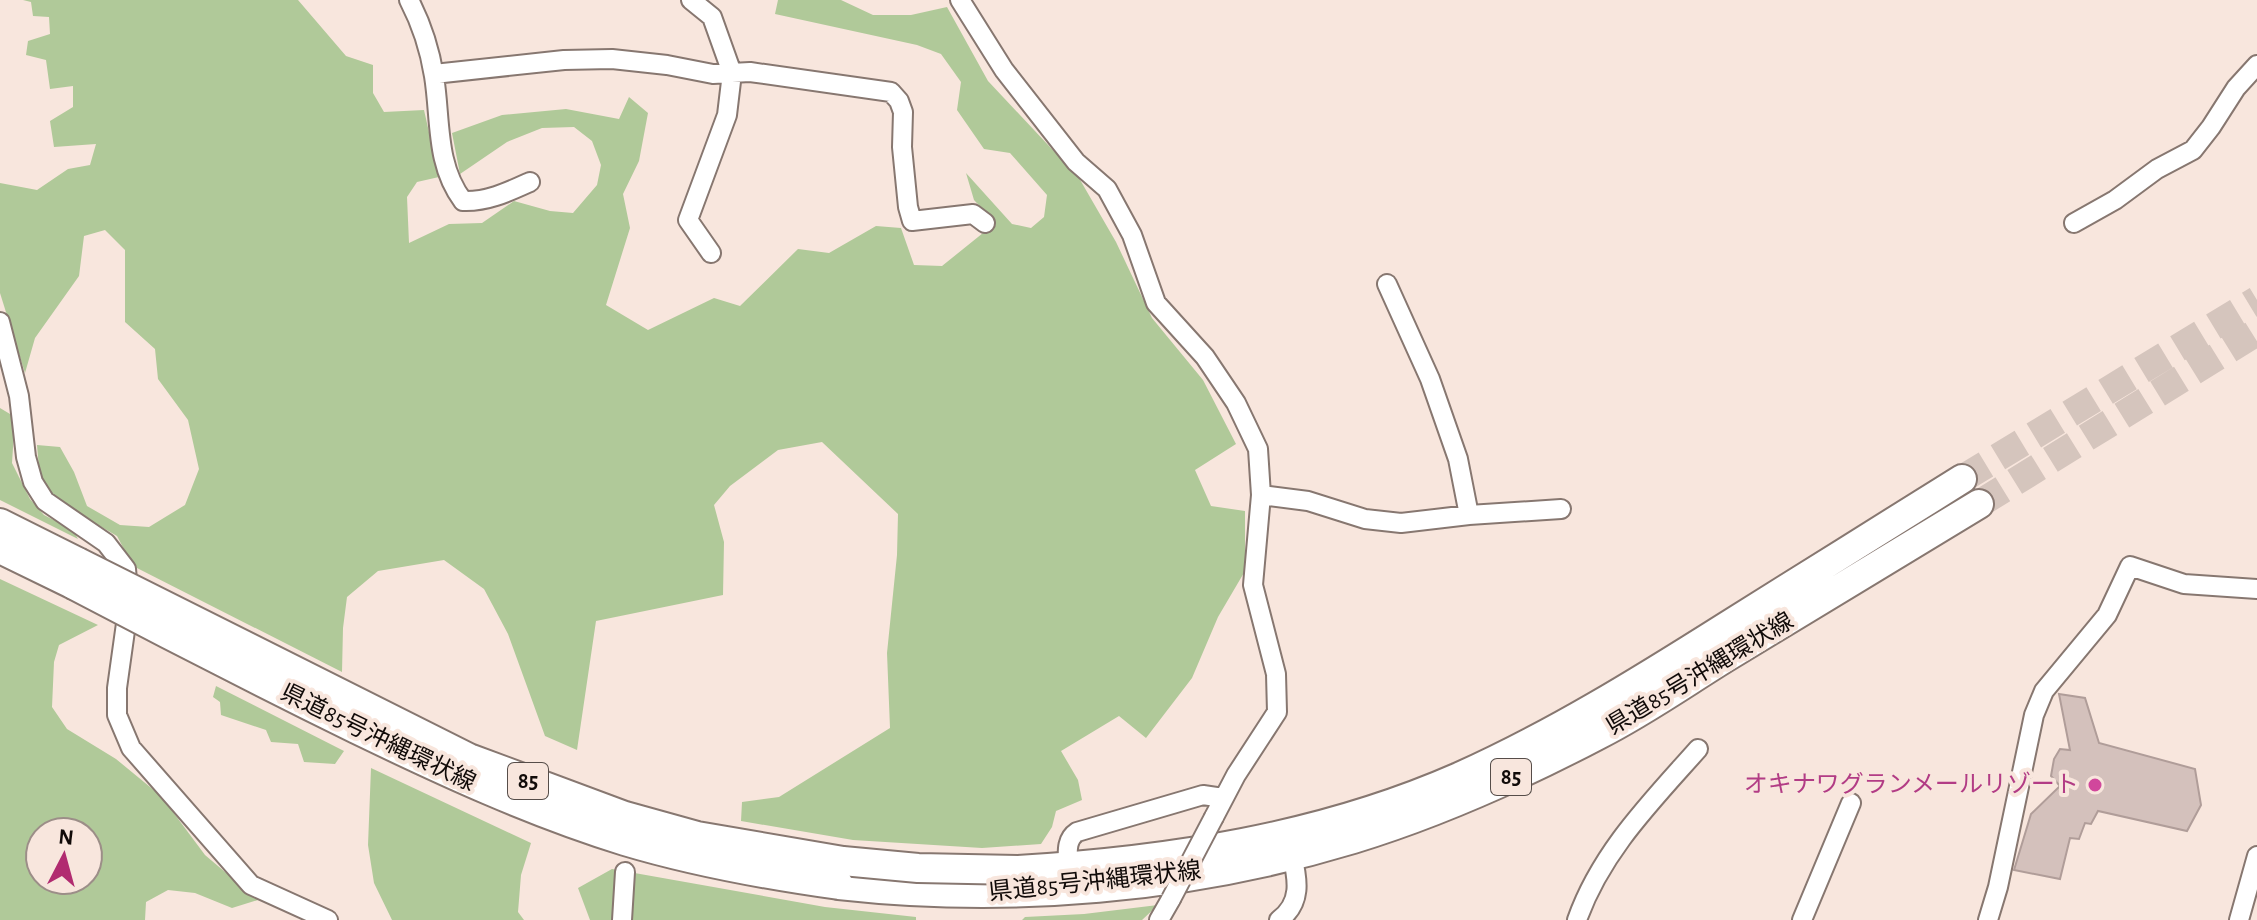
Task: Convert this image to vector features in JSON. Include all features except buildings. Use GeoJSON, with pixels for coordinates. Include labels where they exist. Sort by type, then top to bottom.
{"type":"FeatureCollection","features":[{"type":"Feature","properties":{"kind":"main road","name":"県道85号沖縄環状線"},"geometry":{"type":"LineString","coordinates":[[0,523],[76,574],[266,685],[462,780],[543,813],[624,841],[693,860],[839,885],[918,893],[1029,893],[1148,882],[1303,852],[1381,830],[1464,799],[1601,734],[1688,666],[1962,479]]}},
{"type":"Feature","properties":{"kind":"main road","name":"県道85号沖縄環状線"},"geometry":{"type":"LineString","coordinates":[[0,549],[76,574],[469,758],[625,816],[697,836],[831,859],[918,868],[1018,870],[1143,860],[1220,848],[1324,822],[1404,797],[1470,771],[1688,666],[1979,504]]}},
{"type":"Feature","properties":{"kind":"street"},"geometry":{"type":"LineString","coordinates":[[409,0],[418,17],[434,74],[444,167],[463,201],[476,202],[497,197],[530,182]]}},
{"type":"Feature","properties":{"kind":"street"},"geometry":{"type":"LineString","coordinates":[[691,0],[712,17],[732,73],[727,115],[688,220],[711,253]]}},
{"type":"Feature","properties":{"kind":"street"},"geometry":{"type":"LineString","coordinates":[[960,0],[1004,70],[1076,162],[1107,189],[1132,235],[1156,303],[1205,357],[1236,403],[1258,449],[1261,495],[1253,585],[1276,674],[1277,712],[1223,798],[1160,920],[1167,920]]}},
{"type":"Feature","properties":{"kind":"street"},"geometry":{"type":"LineString","coordinates":[[434,74],[564,60],[612,59],[713,74],[750,72],[891,92],[903,112],[903,162],[912,221],[973,214],[985,223]]}},
{"type":"Feature","properties":{"kind":"street"},"geometry":{"type":"LineString","coordinates":[[2074,223],[2115,200],[2157,169],[2193,150],[2236,88],[2257,65]]}},
{"type":"Feature","properties":{"kind":"street"},"geometry":{"type":"LineString","coordinates":[[1387,284],[1430,379],[1458,459],[1469,515]]}},
{"type":"Feature","properties":{"kind":"street"},"geometry":{"type":"LineString","coordinates":[[0,322],[19,396],[26,457],[33,482],[45,501],[106,543],[126,569],[129,602],[117,688],[117,715],[131,748],[251,885],[328,920]]}},
{"type":"Feature","properties":{"kind":"street"},"geometry":{"type":"LineString","coordinates":[[1261,495],[1308,501],[1365,519],[1401,523],[1561,509]]}},
{"type":"Feature","properties":{"kind":"street"},"geometry":{"type":"LineString","coordinates":[[1988,920],[1998,887],[2034,715],[2044,691],[2107,615],[2130,566],[2184,584],[2257,589]]}},
{"type":"Feature","properties":{"kind":"street"},"geometry":{"type":"LineString","coordinates":[[1577,920],[1606,857],[1698,749]]}},
{"type":"Feature","properties":{"kind":"street"},"geometry":{"type":"LineString","coordinates":[[1068,867],[1068,842],[1070,836],[1077,832],[1203,795],[1223,798]]}},
{"type":"Feature","properties":{"kind":"street"},"geometry":{"type":"LineString","coordinates":[[1802,920],[1851,803]]}},
{"type":"Feature","properties":{"kind":"street"},"geometry":{"type":"LineString","coordinates":[[1279,920],[1295,904],[1303,852]]}},
{"type":"Feature","properties":{"kind":"street"},"geometry":{"type":"LineString","coordinates":[[2244,918],[2257,856]]}},
{"type":"Feature","properties":{"kind":"street"},"geometry":{"type":"LineString","coordinates":[[622,920],[625,872]]}},
{"type":"Feature","properties":{"kind":"green space"},"geometry":{"type":"Polygon","coordinates":[[[23,0],[298,0],[346,56],[373,65],[373,93],[384,112],[424,110],[439,177],[417,182],[407,197],[409,243],[449,224],[482,223],[514,201],[550,211],[573,213],[597,185],[601,165],[592,141],[574,127],[542,128],[507,142],[460,174],[452,133],[502,115],[566,109],[619,119],[629,97],[648,113],[639,161],[623,194],[630,228],[606,305],[648,330],[714,298],[740,306],[798,249],[829,253],[876,226],[901,228],[914,265],[942,266],[983,233],[992,219],[974,200],[966,173],[1012,224],[1031,228],[1044,217],[1047,195],[1010,153],[984,149],[957,110],[961,82],[941,54],[917,45],[775,14],[778,0],[841,0],[873,15],[911,15],[947,7],[988,81],[1079,178],[1116,242],[1152,318],[1203,380],[1236,444],[1195,470],[1211,506],[1245,511],[1245,571],[1218,617],[1192,678],[1146,738],[1119,716],[1061,751],[1078,780],[1082,800],[1056,811],[1052,827],[1041,844],[982,848],[853,840],[741,821],[742,802],[779,797],[890,728],[887,653],[898,514],[822,442],[778,450],[730,486],[714,505],[724,542],[723,595],[596,621],[577,750],[545,736],[508,634],[484,589],[444,560],[378,571],[347,597],[342,672],[133,566],[117,536],[50,497],[39,469],[37,445],[60,447],[87,506],[120,525],[149,527],[185,505],[199,469],[188,420],[158,379],[155,349],[125,322],[125,250],[105,230],[84,236],[79,276],[35,338],[25,373],[0,293],[0,183],[37,190],[68,169],[90,165],[96,144],[54,147],[50,121],[73,107],[73,86],[50,89],[46,60],[26,55],[28,41],[50,34],[49,17],[33,16],[31,2],[23,0]]]}},
{"type":"Feature","properties":{"kind":"green space"},"geometry":{"type":"Polygon","coordinates":[[[0,408],[15,417],[12,463],[30,499],[44,515],[73,530],[78,539],[0,500],[0,408]]]}},
{"type":"Feature","properties":{"kind":"green space"},"geometry":{"type":"Polygon","coordinates":[[[0,579],[98,625],[59,645],[54,662],[52,707],[67,729],[116,759],[161,796],[205,855],[258,900],[232,908],[195,893],[168,890],[146,902],[145,920],[0,920],[0,579]]]}},
{"type":"Feature","properties":{"kind":"green space"},"geometry":{"type":"Polygon","coordinates":[[[216,686],[344,751],[335,764],[304,762],[298,744],[271,742],[266,730],[221,715],[220,702],[213,697],[216,686]]]}},
{"type":"Feature","properties":{"kind":"green space"},"geometry":{"type":"Polygon","coordinates":[[[371,768],[531,843],[521,875],[518,912],[524,920],[392,920],[374,883],[368,845],[371,768]]]}},
{"type":"Feature","properties":{"kind":"green space"},"geometry":{"type":"Polygon","coordinates":[[[612,869],[825,907],[916,917],[916,920],[590,920],[578,888],[612,869]]]}},
{"type":"Feature","properties":{"kind":"green space"},"geometry":{"type":"Polygon","coordinates":[[[1158,905],[1142,920],[1022,920],[1025,917],[1158,905]]]}},
{"type":"Feature","properties":{"kind":"tunnel"},"geometry":{"type":"LineString","coordinates":[[1962,479],[2257,300]]}},
{"type":"Feature","properties":{"kind":"tunnel"},"geometry":{"type":"LineString","coordinates":[[1979,504],[2257,332]]}},
{"type":"Feature","properties":{"kind":"place","name":"オキナワグランメールリゾート"},"geometry":{"type":"Point","coordinates":[2095,785]}}]}
